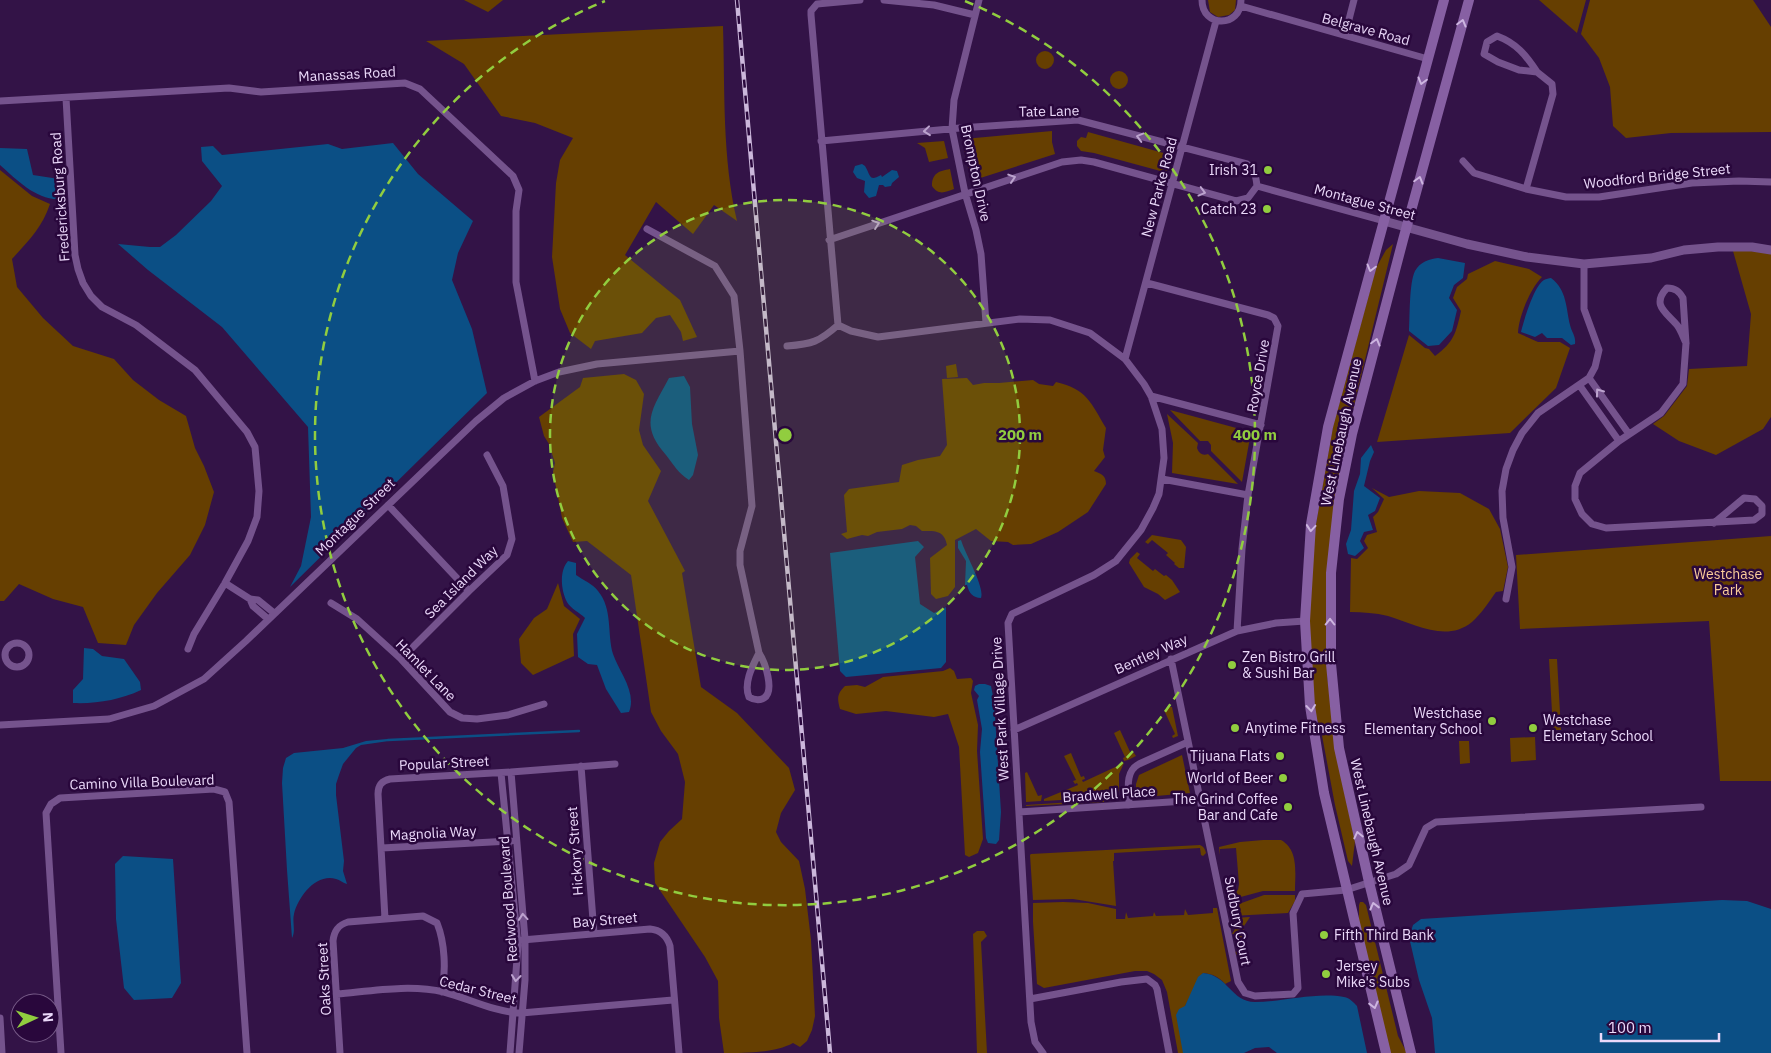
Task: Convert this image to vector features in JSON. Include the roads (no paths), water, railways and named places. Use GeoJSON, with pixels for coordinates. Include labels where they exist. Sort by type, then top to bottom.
{"type":"FeatureCollection","features":[{"type":"Feature","properties":{"kind":"main road","name":"West Linebaugh Avenue"},"geometry":{"type":"LineString","coordinates":[[1386,1053],[1324,793],[1310,706],[1305,621],[1311,524],[1328,427],[1444,0]]}},
{"type":"Feature","properties":{"kind":"main road","name":"West Linebaugh Avenue"},"geometry":{"type":"LineString","coordinates":[[1411,1053],[1369,882],[1339,748],[1331,664],[1331,573],[1335,527],[1344,470],[1406,227],[1469,0]]}},
{"type":"Feature","properties":{"kind":"street"},"geometry":{"type":"LineString","coordinates":[[787,346],[809,345],[825,337],[838,325],[829,240],[811,11],[817,4],[860,0]]}},
{"type":"Feature","properties":{"kind":"street"},"geometry":{"type":"LineString","coordinates":[[884,0],[934,5],[975,15]]}},
{"type":"Feature","properties":{"kind":"street","name":"Brompton Drive"},"geometry":{"type":"LineString","coordinates":[[979,0],[954,100],[952,129],[965,193],[981,254],[986,323]]}},
{"type":"Feature","properties":{"kind":"street"},"geometry":{"type":"LineString","coordinates":[[1202,0],[1203,9],[1206,14],[1216,21],[1229,20],[1238,12],[1241,3]]}},
{"type":"Feature","properties":{"kind":"street"},"geometry":{"type":"LineString","coordinates":[[1345,35],[1354,0]]}},
{"type":"Feature","properties":{"kind":"street","name":"Belgrave Road"},"geometry":{"type":"LineString","coordinates":[[1241,3],[1293,22],[1428,59]]}},
{"type":"Feature","properties":{"kind":"street","name":"New Parke Road"},"geometry":{"type":"LineString","coordinates":[[1125,359],[1216,21]]}},
{"type":"Feature","properties":{"kind":"street"},"geometry":{"type":"LineString","coordinates":[[1526,189],[1553,94],[1552,84],[1537,72],[1529,60],[1511,42],[1497,36],[1487,42],[1484,54],[1519,70],[1537,72]]}},
{"type":"Feature","properties":{"kind":"street","name":"Manassas Road"},"geometry":{"type":"LineString","coordinates":[[0,101],[229,88],[261,92],[406,83],[420,89],[513,176],[519,190],[516,212],[516,282],[535,381]]}},
{"type":"Feature","properties":{"kind":"street","name":"Fredericksburg Road"},"geometry":{"type":"LineString","coordinates":[[66,98],[75,255],[83,283],[91,296],[102,307],[136,325],[195,370],[247,432],[255,447],[259,491],[257,517],[248,542],[194,634],[188,649]]}},
{"type":"Feature","properties":{"kind":"street","name":"Tate Lane"},"geometry":{"type":"LineString","coordinates":[[821,142],[952,129],[1078,120],[1246,164],[1252,168],[1257,186]]}},
{"type":"Feature","properties":{"kind":"street"},"geometry":{"type":"LineString","coordinates":[[829,240],[965,193],[1072,160],[1094,162],[1236,201],[1248,198],[1257,186]]}},
{"type":"Feature","properties":{"kind":"street","name":"Woodford Bridge Street"},"geometry":{"type":"LineString","coordinates":[[1464,161],[1474,173],[1526,189],[1566,197],[1599,197],[1692,182],[1771,182]]}},
{"type":"Feature","properties":{"kind":"street","name":"Montague Street"},"geometry":{"type":"LineString","coordinates":[[1257,186],[1467,244],[1527,257],[1584,264],[1651,258],[1684,250],[1718,247],[1752,247],[1771,250]]}},
{"type":"Feature","properties":{"kind":"street"},"geometry":{"type":"LineString","coordinates":[[647,229],[715,266],[734,296],[752,506],[740,551],[740,565],[742,582],[760,653],[764,660],[769,688],[768,694],[763,699],[758,700],[749,697],[747,685],[760,653]]}},
{"type":"Feature","properties":{"kind":"street"},"geometry":{"type":"LineString","coordinates":[[1506,599],[1512,567],[1503,518],[1502,491],[1506,469],[1513,450],[1522,433],[1538,413],[1580,386],[1589,378],[1595,367],[1600,350],[1584,309],[1584,264]]}},
{"type":"Feature","properties":{"kind":"street","name":"Royce Drive"},"geometry":{"type":"LineString","coordinates":[[1147,283],[1274,318],[1278,326],[1248,495],[1242,549],[1237,631]]}},
{"type":"Feature","properties":{"kind":"street"},"geometry":{"type":"LineString","coordinates":[[1686,344],[1678,327],[1664,312],[1660,302],[1661,294],[1666,288],[1673,288],[1680,292],[1683,298],[1686,344],[1683,384],[1661,413],[1619,441],[1580,473],[1575,486],[1575,500],[1582,514],[1592,524],[1606,528],[1754,520],[1762,514],[1762,506],[1755,499],[1744,498],[1714,522]]}},
{"type":"Feature","properties":{"kind":"street","name":"West Park Village Drive"},"geometry":{"type":"LineString","coordinates":[[838,325],[851,331],[878,337],[1020,319],[1050,320],[1090,333],[1125,359],[1151,396],[1162,429],[1164,444],[1162,479],[1153,508],[1141,530],[1116,560],[1094,575],[1012,614],[1008,623],[1031,1022],[1035,1042],[1043,1053]]}},
{"type":"Feature","properties":{"kind":"street","name":"Montague Street"},"geometry":{"type":"LineString","coordinates":[[0,725],[110,719],[154,706],[204,679],[476,421],[504,398],[535,381],[559,372],[597,364],[740,351]]}},
{"type":"Feature","properties":{"kind":"street"},"geometry":{"type":"LineString","coordinates":[[1589,378],[1629,434]]}},
{"type":"Feature","properties":{"kind":"street"},"geometry":{"type":"LineString","coordinates":[[1580,386],[1619,441]]}},
{"type":"Feature","properties":{"kind":"street"},"geometry":{"type":"LineString","coordinates":[[1151,396],[1261,425]]}},
{"type":"Feature","properties":{"kind":"street"},"geometry":{"type":"LineString","coordinates":[[1603,418],[1613,411]]}},
{"type":"Feature","properties":{"kind":"street","name":"Sea Island Way"},"geometry":{"type":"LineString","coordinates":[[401,659],[507,555],[512,539],[502,486],[487,455]]}},
{"type":"Feature","properties":{"kind":"street"},"geometry":{"type":"LineString","coordinates":[[1162,479],[1248,495]]}},
{"type":"Feature","properties":{"kind":"street"},"geometry":{"type":"LineString","coordinates":[[388,505],[469,591]]}},
{"type":"Feature","properties":{"kind":"street"},"geometry":{"type":"LineString","coordinates":[[225,583],[250,599],[258,600],[274,613]]}},
{"type":"Feature","properties":{"kind":"street"},"geometry":{"type":"LineString","coordinates":[[250,599],[253,606],[268,619]]}},
{"type":"Feature","properties":{"kind":"street","name":"Hamlet Lane"},"geometry":{"type":"LineString","coordinates":[[332,603],[357,619],[401,659],[450,712],[462,718],[477,719],[508,716],[544,704]]}},
{"type":"Feature","properties":{"kind":"street","name":"Bentley Way"},"geometry":{"type":"LineString","coordinates":[[1014,730],[1237,631],[1276,623],[1305,621]]}},
{"type":"Feature","properties":{"kind":"street","name":"Sudbury Court"},"geometry":{"type":"LineString","coordinates":[[1171,659],[1188,742],[1193,757],[1200,800],[1238,982],[1244,993],[1255,996],[1293,994],[1296,992],[1298,988],[1293,913],[1302,894],[1346,890]]}},
{"type":"Feature","properties":{"kind":"street"},"geometry":{"type":"LineString","coordinates":[[1129,805],[1129,774],[1132,770],[1139,764],[1188,742]]}},
{"type":"Feature","properties":{"kind":"street","name":"Popular Street"},"geometry":{"type":"LineString","coordinates":[[385,919],[378,789],[384,781],[390,779],[615,764]]}},
{"type":"Feature","properties":{"kind":"street","name":"Hickory Street"},"geometry":{"type":"LineString","coordinates":[[581,766],[594,933]]}},
{"type":"Feature","properties":{"kind":"street","name":"Redwood Boulevard"},"geometry":{"type":"LineString","coordinates":[[510,772],[521,940],[517,964],[510,1053]]}},
{"type":"Feature","properties":{"kind":"street","name":"Redwood Boulevard"},"geometry":{"type":"LineString","coordinates":[[501,773],[525,980],[519,1053]]}},
{"type":"Feature","properties":{"kind":"street","name":"Camino Villa Boulevard"},"geometry":{"type":"LineString","coordinates":[[61,1053],[46,813],[51,804],[60,798],[214,789],[225,792],[229,802],[247,1053]]}},
{"type":"Feature","properties":{"kind":"street","name":"Bradwell Place"},"geometry":{"type":"LineString","coordinates":[[1019,812],[1200,800]]}},
{"type":"Feature","properties":{"kind":"street"},"geometry":{"type":"LineString","coordinates":[[1346,890],[1396,874],[1410,865],[1426,828],[1436,822],[1702,806]]}},
{"type":"Feature","properties":{"kind":"street","name":"Magnolia Way"},"geometry":{"type":"LineString","coordinates":[[382,848],[516,841]]}},
{"type":"Feature","properties":{"kind":"street","name":"Oaks Street"},"geometry":{"type":"LineString","coordinates":[[340,1053],[333,941],[336,930],[340,925],[348,922],[423,916],[437,923],[442,934],[445,979],[442,992]]}},
{"type":"Feature","properties":{"kind":"street","name":"Bay Street"},"geometry":{"type":"LineString","coordinates":[[521,940],[650,929],[662,933],[670,946],[673,1000],[679,1053]]}},
{"type":"Feature","properties":{"kind":"street"},"geometry":{"type":"LineString","coordinates":[[1030,999],[1147,979],[1157,989],[1169,1053]]}},
{"type":"Feature","properties":{"kind":"street","name":"Cedar Street"},"geometry":{"type":"LineString","coordinates":[[337,994],[410,989],[442,992],[521,1013],[673,1000]]}},
{"type":"Feature","properties":{"kind":"street"},"geometry":{"type":"LineString","coordinates":[[0,1018],[2,1053]]}},
{"type":"Feature","properties":{"kind":"water"},"geometry":{"type":"Polygon","coordinates":[[[393,143],[418,174],[473,221],[458,253],[452,280],[472,329],[487,393],[290,587],[301,566],[311,517],[308,427],[222,327],[148,270],[118,244],[160,247],[176,235],[211,201],[222,186],[202,161],[201,147],[213,146],[222,155],[328,144],[342,149],[393,143]]]}},
{"type":"Feature","properties":{"kind":"water"},"geometry":{"type":"Polygon","coordinates":[[[0,148],[27,149],[33,175],[59,179],[61,199],[44,197],[20,183],[0,165],[0,148]]]}},
{"type":"Feature","properties":{"kind":"water"},"geometry":{"type":"Polygon","coordinates":[[[862,164],[872,178],[881,175],[882,177],[892,170],[897,171],[899,177],[891,186],[879,185],[876,196],[869,198],[864,192],[865,181],[857,178],[853,172],[855,166],[862,164]]]}},
{"type":"Feature","properties":{"kind":"water"},"geometry":{"type":"Polygon","coordinates":[[[1438,258],[1465,263],[1463,278],[1454,285],[1449,298],[1457,310],[1452,331],[1439,345],[1428,346],[1409,331],[1411,292],[1413,276],[1419,265],[1438,258]]]}},
{"type":"Feature","properties":{"kind":"water"},"geometry":{"type":"Polygon","coordinates":[[[1551,278],[1563,294],[1575,344],[1571,345],[1562,338],[1547,338],[1542,333],[1535,337],[1521,332],[1530,304],[1540,283],[1551,278]]]}},
{"type":"Feature","properties":{"kind":"water"},"geometry":{"type":"Polygon","coordinates":[[[684,376],[690,387],[692,424],[698,455],[693,475],[689,480],[679,472],[658,444],[651,425],[653,408],[669,378],[684,376]]]}},
{"type":"Feature","properties":{"kind":"water"},"geometry":{"type":"Polygon","coordinates":[[[1371,445],[1374,452],[1364,486],[1380,498],[1375,511],[1368,515],[1373,530],[1364,532],[1360,541],[1364,548],[1355,556],[1348,554],[1346,544],[1351,530],[1354,491],[1360,474],[1361,458],[1371,445]]]}},
{"type":"Feature","properties":{"kind":"water"},"geometry":{"type":"Polygon","coordinates":[[[961,540],[980,586],[981,598],[970,593],[967,585],[965,585],[966,561],[958,548],[958,541],[961,540]]]}},
{"type":"Feature","properties":{"kind":"water"},"geometry":{"type":"Polygon","coordinates":[[[918,541],[924,547],[915,557],[920,604],[934,613],[946,607],[946,662],[941,668],[846,677],[840,671],[830,553],[918,541]]]}},
{"type":"Feature","properties":{"kind":"water"},"geometry":{"type":"Polygon","coordinates":[[[568,561],[576,563],[576,575],[591,584],[603,598],[608,614],[613,654],[631,697],[629,712],[621,713],[606,689],[597,665],[588,664],[578,657],[577,634],[585,618],[568,604],[563,592],[562,575],[568,561]]]}},
{"type":"Feature","properties":{"kind":"water"},"geometry":{"type":"Polygon","coordinates":[[[84,648],[93,649],[102,656],[124,659],[140,682],[141,690],[108,701],[73,703],[73,690],[83,679],[84,648]]]}},
{"type":"Feature","properties":{"kind":"water"},"geometry":{"type":"Polygon","coordinates":[[[979,684],[991,686],[994,701],[1001,812],[999,840],[996,844],[988,843],[986,838],[980,752],[982,729],[977,700],[979,696],[974,690],[975,686],[979,684]]]}},
{"type":"Feature","properties":{"kind":"water"},"geometry":{"type":"Polygon","coordinates":[[[387,739],[389,741],[361,745],[356,748],[343,764],[336,784],[336,795],[344,861],[343,871],[347,884],[337,879],[329,878],[315,883],[309,888],[296,907],[292,938],[282,783],[286,758],[294,753],[343,748],[366,741],[387,739]]]}},
{"type":"Feature","properties":{"kind":"water"},"geometry":{"type":"Polygon","coordinates":[[[123,856],[173,859],[181,983],[172,998],[134,1000],[124,988],[116,919],[115,864],[123,856]]]}},
{"type":"Feature","properties":{"kind":"water"},"geometry":{"type":"Polygon","coordinates":[[[1722,900],[1747,901],[1771,909],[1771,1053],[1435,1053],[1432,1018],[1419,980],[1409,937],[1413,925],[1421,919],[1722,900]]]}},
{"type":"Feature","properties":{"kind":"water"},"geometry":{"type":"Polygon","coordinates":[[[1203,973],[1218,978],[1240,998],[1247,1001],[1266,1002],[1311,996],[1348,998],[1357,1006],[1367,1053],[1277,1053],[1269,1047],[1255,1048],[1244,1053],[1183,1053],[1176,1015],[1179,1009],[1185,1006],[1198,977],[1203,973]]]}},
{"type":"Feature","properties":{"kind":"waterway"},"geometry":{"type":"LineString","coordinates":[[388,740],[579,731]]}},
{"type":"Feature","properties":{"kind":"railway"},"geometry":{"type":"LineString","coordinates":[[737,0],[830,1053]]}},
{"type":"Feature","properties":{"kind":"place","name":"Irish 31"},"geometry":{"type":"Point","coordinates":[1268,170]}},
{"type":"Feature","properties":{"kind":"place","name":"Catch 23"},"geometry":{"type":"Point","coordinates":[1267,209]}},
{"type":"Feature","properties":{"kind":"place","name":"Zen Bistro Grill & Sushi Bar"},"geometry":{"type":"Point","coordinates":[1232,665]}},
{"type":"Feature","properties":{"kind":"place","name":"Westchase Elementary School"},"geometry":{"type":"Point","coordinates":[1492,721]}},
{"type":"Feature","properties":{"kind":"place","name":"Anytime Fitness"},"geometry":{"type":"Point","coordinates":[1235,728]}},
{"type":"Feature","properties":{"kind":"place","name":"Westchase Elemetary School"},"geometry":{"type":"Point","coordinates":[1533,728]}},
{"type":"Feature","properties":{"kind":"place","name":"Tijuana Flats"},"geometry":{"type":"Point","coordinates":[1280,756]}},
{"type":"Feature","properties":{"kind":"place","name":"World of Beer"},"geometry":{"type":"Point","coordinates":[1283,778]}},
{"type":"Feature","properties":{"kind":"place","name":"The Grind Coffee Bar and Cafe"},"geometry":{"type":"Point","coordinates":[1288,807]}},
{"type":"Feature","properties":{"kind":"place","name":"Fifth Third Bank"},"geometry":{"type":"Point","coordinates":[1324,935]}},
{"type":"Feature","properties":{"kind":"place","name":"Jersey Mike's Subs"},"geometry":{"type":"Point","coordinates":[1326,974]}},
{"type":"Feature","properties":{"kind":"park label","name":"Westchase Park"},"geometry":{"type":"Point","coordinates":[1728,582]}}]}
